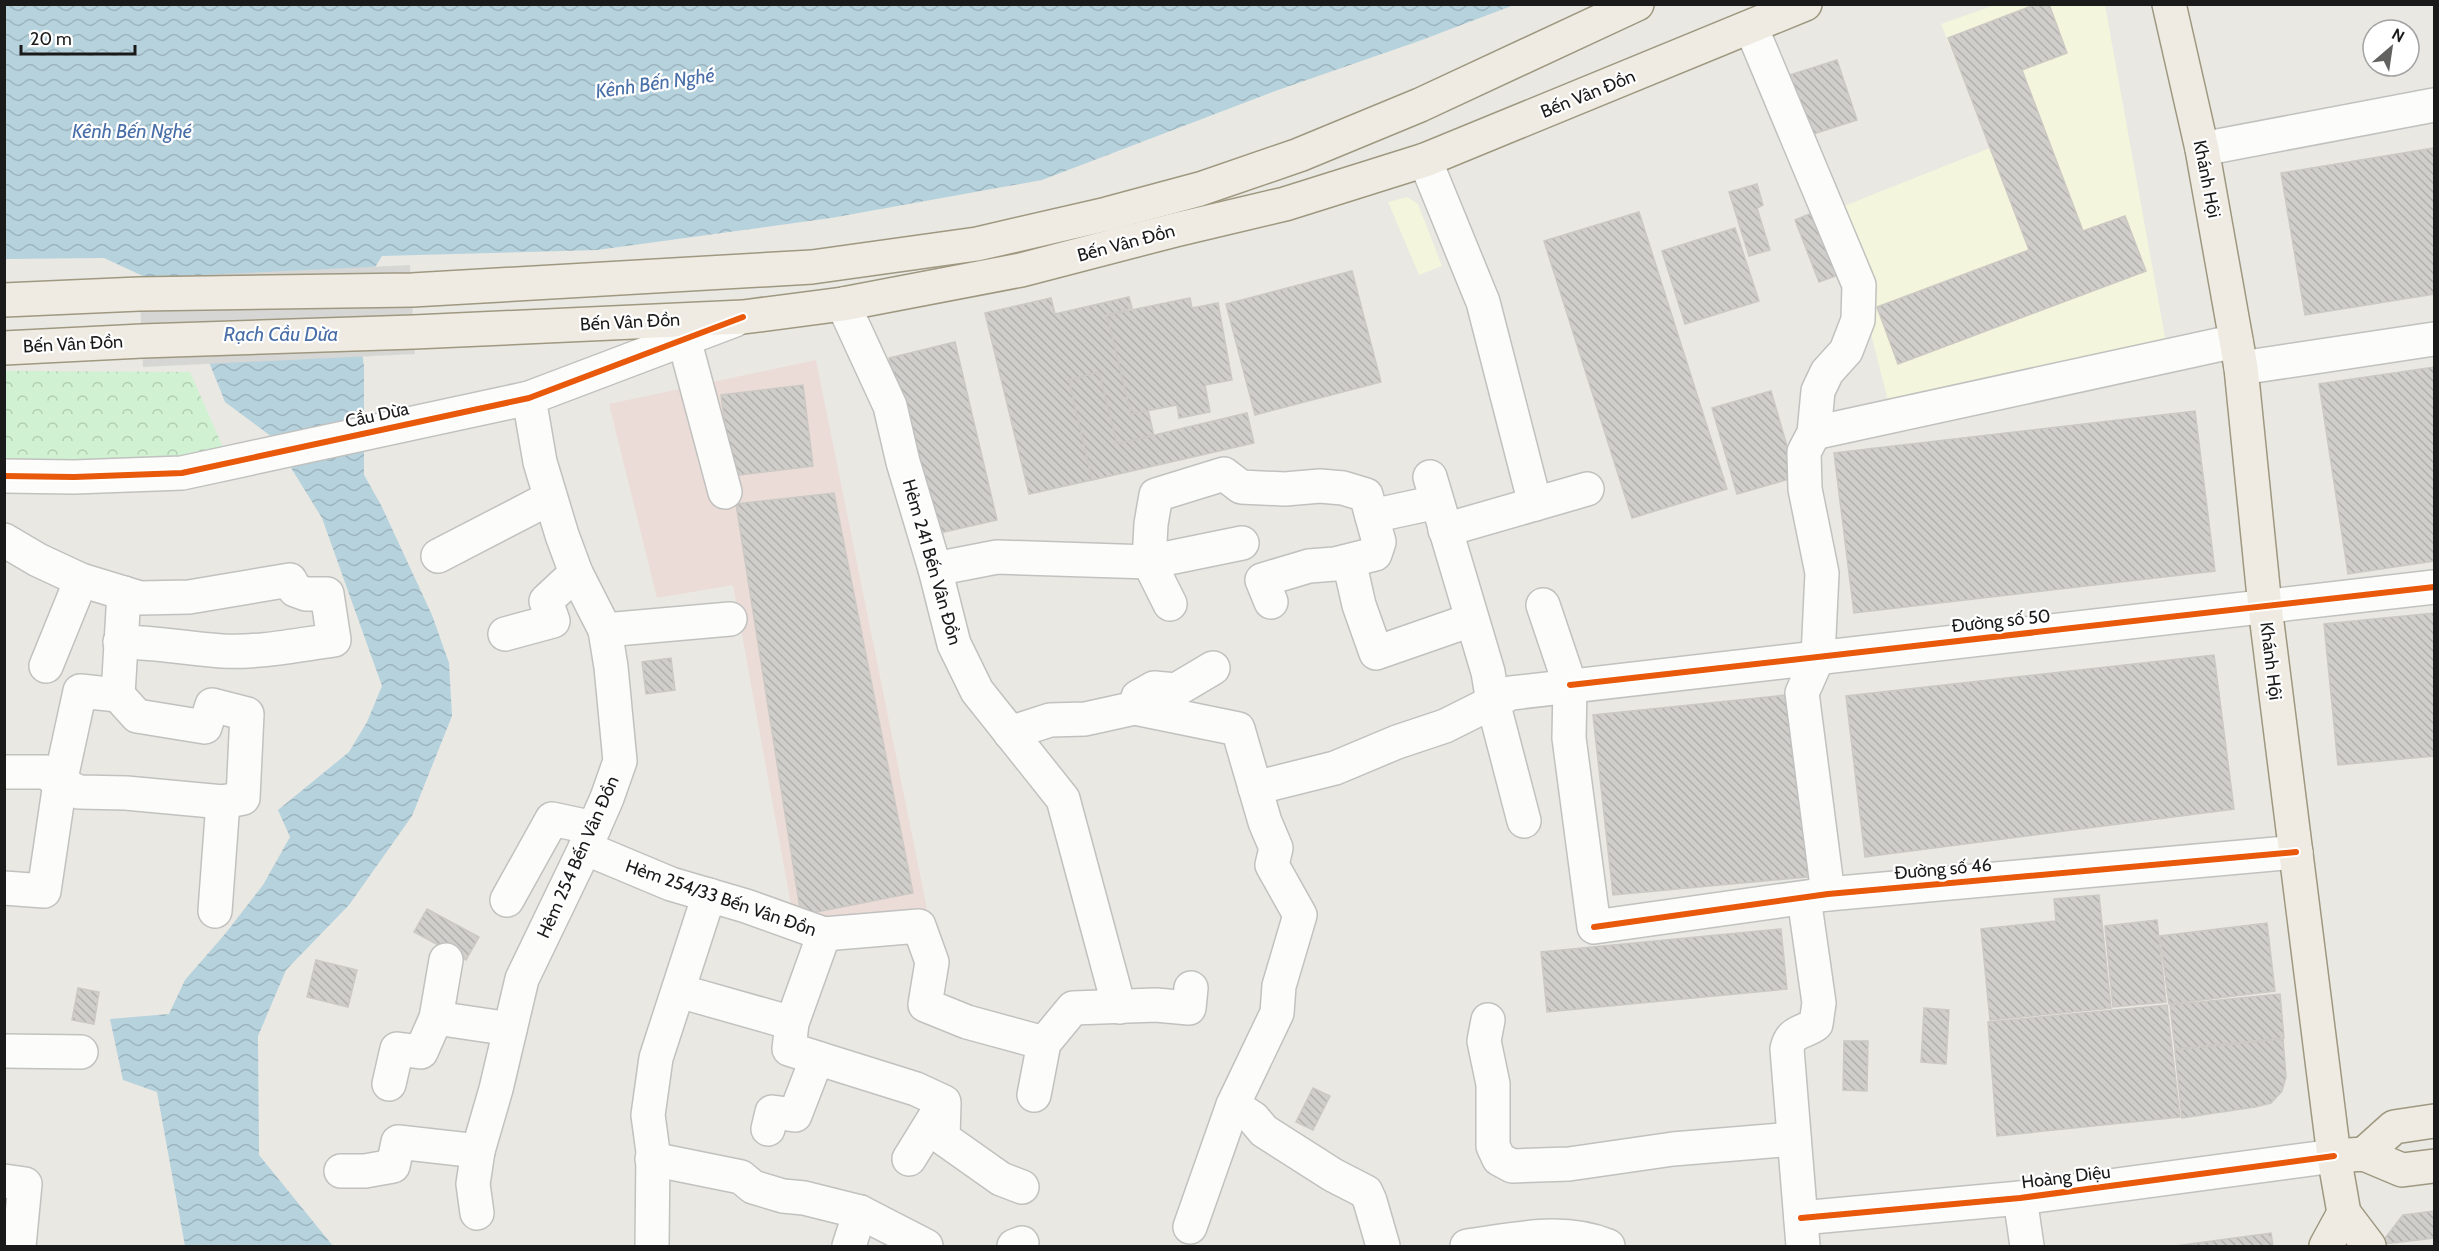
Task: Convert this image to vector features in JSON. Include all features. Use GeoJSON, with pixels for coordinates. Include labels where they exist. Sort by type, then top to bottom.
{"type":"FeatureCollection","features":[{"type":"Feature","properties":{"kind":"main road","name":"Bến Vân Đồn"},"geometry":{"type":"LineString","coordinates":[[4,300],[139,294],[412,290],[812,267],[977,244],[1107,214],[1200,189],[1299,155],[1420,105],[1637,4]]}},
{"type":"Feature","properties":{"kind":"main road","name":"Bến Vân Đồn"},"geometry":{"type":"LineString","coordinates":[[4,348],[742,317],[843,304],[1021,270],[1285,204],[1425,160],[1805,4]]}},
{"type":"Feature","properties":{"kind":"main road","name":"Khánh Hội"},"geometry":{"type":"LineString","coordinates":[[2169,4],[2202,149],[2238,354],[2265,608],[2296,852],[2349,1155],[2344,1213],[2369,1246]]}},
{"type":"Feature","properties":{"kind":"main road"},"geometry":{"type":"LineString","coordinates":[[2349,1155],[2394,1127],[2434,1122]]}},
{"type":"Feature","properties":{"kind":"main road"},"geometry":{"type":"LineString","coordinates":[[2349,1155],[2402,1170],[2434,1166]]}},
{"type":"Feature","properties":{"kind":"main road"},"geometry":{"type":"LineString","coordinates":[[2326,1246],[2344,1213]]}},
{"type":"Feature","properties":{"kind":"street"},"geometry":{"type":"LineString","coordinates":[[1751,27],[1859,285],[1858,320],[1846,351],[1827,372],[1818,391],[1815,433],[1804,452],[1805,489],[1822,573],[1818,657],[1802,693],[1816,896],[1819,1003],[1815,1024],[1790,1038],[1788,1049],[1802,1232]]}},
{"type":"Feature","properties":{"kind":"street"},"geometry":{"type":"LineString","coordinates":[[2202,149],[2434,105]]}},
{"type":"Feature","properties":{"kind":"street"},"geometry":{"type":"LineString","coordinates":[[1425,160],[1483,302],[1535,504]]}},
{"type":"Feature","properties":{"kind":"street","name":"Hẻm 241 Bến Vân Đồn"},"geometry":{"type":"LineString","coordinates":[[843,304],[890,406],[903,462],[935,569],[954,644],[977,691],[1063,799],[1119,1007]]}},
{"type":"Feature","properties":{"kind":"street","name":"Cầu Dừa"},"geometry":{"type":"LineString","coordinates":[[4,476],[74,477],[182,473],[515,400],[742,317]]}},
{"type":"Feature","properties":{"kind":"street"},"geometry":{"type":"LineString","coordinates":[[684,339],[725,492]]}},
{"type":"Feature","properties":{"kind":"street"},"geometry":{"type":"LineString","coordinates":[[1815,433],[2238,354],[2434,339]]}},
{"type":"Feature","properties":{"kind":"street","name":"Hẻm 254 Bến Vân Đồn"},"geometry":{"type":"LineString","coordinates":[[477,1213],[473,1184],[477,1151],[522,979],[590,838],[620,762],[605,630],[576,573],[540,462],[515,400]]}},
{"type":"Feature","properties":{"kind":"street"},"geometry":{"type":"LineString","coordinates":[[1170,604],[1149,562],[1151,524],[1156,495],[1224,474],[1242,487],[1285,489],[1320,486],[1343,488],[1366,495],[1378,542],[1376,554],[1349,561],[1309,566],[1262,580],[1270,602]]}},
{"type":"Feature","properties":{"kind":"street"},"geometry":{"type":"LineString","coordinates":[[1372,516],[1437,503],[1535,504],[1587,489]]}},
{"type":"Feature","properties":{"kind":"street"},"geometry":{"type":"LineString","coordinates":[[438,556],[550,498]]}},
{"type":"Feature","properties":{"kind":"street"},"geometry":{"type":"LineString","coordinates":[[1437,503],[1488,672],[1493,702],[1524,821]]}},
{"type":"Feature","properties":{"kind":"street"},"geometry":{"type":"LineString","coordinates":[[4,540],[38,560],[81,580],[140,598],[189,597],[290,580],[295,590],[306,594],[327,594],[334,640],[270,649],[223,651],[155,642],[120,642]]}},
{"type":"Feature","properties":{"kind":"street"},"geometry":{"type":"LineString","coordinates":[[935,569],[997,557],[1149,562],[1242,543]]}},
{"type":"Feature","properties":{"kind":"street"},"geometry":{"type":"LineString","coordinates":[[1349,561],[1359,605],[1376,653],[1471,620]]}},
{"type":"Feature","properties":{"kind":"street"},"geometry":{"type":"LineString","coordinates":[[505,634],[553,621],[546,601],[576,573]]}},
{"type":"Feature","properties":{"kind":"street"},"geometry":{"type":"LineString","coordinates":[[46,666],[81,580]]}},
{"type":"Feature","properties":{"kind":"street","name":"Đường số 50"},"geometry":{"type":"LineString","coordinates":[[1255,788],[1335,768],[1397,742],[1444,726],[1511,693],[2434,587]]}},
{"type":"Feature","properties":{"kind":"street"},"geometry":{"type":"LineString","coordinates":[[4,772],[46,772],[60,783],[79,792],[126,793],[223,802],[243,798],[247,714],[212,705],[205,727],[137,716],[118,694],[124,593]]}},
{"type":"Feature","properties":{"kind":"street"},"geometry":{"type":"LineString","coordinates":[[1543,604],[1570,685]]}},
{"type":"Feature","properties":{"kind":"street"},"geometry":{"type":"LineString","coordinates":[[605,630],[730,619]]}},
{"type":"Feature","properties":{"kind":"street"},"geometry":{"type":"LineString","coordinates":[[1135,708],[1138,697],[1154,688],[1176,690],[1213,668]]}},
{"type":"Feature","properties":{"kind":"street","name":"Đường số 46"},"geometry":{"type":"LineString","coordinates":[[1570,685],[1569,738],[1594,927],[1816,896],[2296,852]]}},
{"type":"Feature","properties":{"kind":"street"},"geometry":{"type":"LineString","coordinates":[[4,888],[44,891],[60,783],[80,691],[118,694]]}},
{"type":"Feature","properties":{"kind":"street"},"geometry":{"type":"LineString","coordinates":[[1010,733],[1050,720],[1085,719],[1135,708],[1238,729],[1265,822],[1276,848],[1272,865],[1300,915],[1279,986],[1277,1013],[1233,1105],[1190,1227]]}},
{"type":"Feature","properties":{"kind":"street"},"geometry":{"type":"LineString","coordinates":[[215,910],[223,802]]}},
{"type":"Feature","properties":{"kind":"street","name":"Hẻm 254/33 Bến Vân Đồn"},"geometry":{"type":"LineString","coordinates":[[507,900],[552,819],[670,884],[746,906],[824,934],[792,1023],[789,1049],[817,1058]]}},
{"type":"Feature","properties":{"kind":"street"},"geometry":{"type":"LineString","coordinates":[[652,1246],[652,1159],[648,1114],[656,1058],[709,895]]}},
{"type":"Feature","properties":{"kind":"street"},"geometry":{"type":"LineString","coordinates":[[824,934],[919,926],[932,962],[925,1005],[967,1022],[1044,1043]]}},
{"type":"Feature","properties":{"kind":"street"},"geometry":{"type":"LineString","coordinates":[[390,1084],[397,1049],[421,1052],[436,1018],[447,960]]}},
{"type":"Feature","properties":{"kind":"street"},"geometry":{"type":"LineString","coordinates":[[1034,1095],[1044,1043],[1073,1008],[1156,1005],[1189,1008],[1191,988]]}},
{"type":"Feature","properties":{"kind":"street"},"geometry":{"type":"LineString","coordinates":[[679,992],[792,1023]]}},
{"type":"Feature","properties":{"kind":"street"},"geometry":{"type":"LineString","coordinates":[[436,1018],[510,1029]]}},
{"type":"Feature","properties":{"kind":"street"},"geometry":{"type":"LineString","coordinates":[[1488,1020],[1484,1041],[1493,1084],[1493,1146],[1499,1159],[1512,1167],[1569,1164],[1672,1149],[1794,1139]]}},
{"type":"Feature","properties":{"kind":"street"},"geometry":{"type":"LineString","coordinates":[[4,1052],[81,1052]]}},
{"type":"Feature","properties":{"kind":"street"},"geometry":{"type":"LineString","coordinates":[[768,1129],[772,1112],[795,1115],[817,1058],[916,1089],[944,1102]]}},
{"type":"Feature","properties":{"kind":"street"},"geometry":{"type":"LineString","coordinates":[[909,1159],[944,1102]]}},
{"type":"Feature","properties":{"kind":"street"},"geometry":{"type":"LineString","coordinates":[[944,1102],[943,1138],[1000,1179],[1022,1187]]}},
{"type":"Feature","properties":{"kind":"street"},"geometry":{"type":"LineString","coordinates":[[1233,1105],[1253,1118],[1264,1131],[1332,1175],[1366,1192],[1371,1200],[1383,1246]]}},
{"type":"Feature","properties":{"kind":"street"},"geometry":{"type":"LineString","coordinates":[[341,1171],[365,1171],[393,1167],[398,1142],[477,1151]]}},
{"type":"Feature","properties":{"kind":"street","name":"Hoàng Diệu"},"geometry":{"type":"LineString","coordinates":[[1802,1232],[2020,1198],[2349,1155]]}},
{"type":"Feature","properties":{"kind":"street"},"geometry":{"type":"LineString","coordinates":[[652,1159],[741,1178],[753,1187],[773,1193],[860,1212],[926,1246]]}},
{"type":"Feature","properties":{"kind":"street"},"geometry":{"type":"LineString","coordinates":[[4,1181],[25,1184],[19,1246]]}},
{"type":"Feature","properties":{"kind":"street"},"geometry":{"type":"LineString","coordinates":[[2020,1198],[2027,1246]]}},
{"type":"Feature","properties":{"kind":"street"},"geometry":{"type":"LineString","coordinates":[[849,1246],[860,1212]]}},
{"type":"Feature","properties":{"kind":"street"},"geometry":{"type":"LineString","coordinates":[[1467,1246],[1554,1234],[1593,1240],[1608,1246]]}},
{"type":"Feature","properties":{"kind":"shaded area"},"geometry":{"type":"Polygon","coordinates":[[[1995,5],[2105,5],[2167,348],[1888,401],[1839,208],[1990,148],[1941,24],[1995,5]]]}},
{"type":"Feature","properties":{"kind":"shaded area"},"geometry":{"type":"Polygon","coordinates":[[[1407,197],[1418,204],[1442,266],[1419,275],[1388,202],[1407,197]]]}},
{"type":"Feature","properties":{"kind":"shaded area"},"geometry":{"type":"Polygon","coordinates":[[[816,360],[929,919],[798,944],[733,585],[657,598],[609,404],[816,360]]]}},
{"type":"Feature","properties":{"kind":"green space"},"geometry":{"type":"Polygon","coordinates":[[[5,371],[190,372],[225,452],[183,465],[5,469],[5,371]]]}},
{"type":"Feature","properties":{"kind":"water","name":"Kênh Bến Nghé"},"geometry":{"type":"Polygon","coordinates":[[[4,5],[1514,5],[1278,90],[1042,180],[831,218],[597,250],[382,256],[354,301],[364,366],[364,475],[381,505],[432,615],[449,663],[452,716],[412,816],[349,905],[286,970],[258,1036],[259,1155],[333,1246],[185,1246],[157,1092],[123,1080],[110,1019],[169,1014],[185,980],[263,885],[290,837],[278,810],[349,752],[367,722],[382,686],[322,518],[272,437],[225,402],[182,294],[104,258],[5,259],[4,5]]]}},
{"type":"Feature","properties":{"kind":"pier"},"geometry":{"type":"Polygon","coordinates":[[[410,265],[415,354],[143,367],[139,278],[410,265]]]}},
{"type":"Feature","properties":{"kind":"building"},"geometry":{"type":"Polygon","coordinates":[[[2037,4],[2049,4],[2067,53],[2022,70],[2083,231],[2125,216],[2146,271],[1898,364],[1877,307],[2029,250],[1948,38],[2037,4]]]}},
{"type":"Feature","properties":{"kind":"building"},"geometry":{"type":"Polygon","coordinates":[[[1837,60],[1857,120],[1810,135],[1790,75],[1837,60]]]}},
{"type":"Feature","properties":{"kind":"building"},"geometry":{"type":"Polygon","coordinates":[[[2434,148],[2434,294],[2305,315],[2281,173],[2434,148]]]}},
{"type":"Feature","properties":{"kind":"building"},"geometry":{"type":"Polygon","coordinates":[[[1757,184],[1763,205],[1757,208],[1770,250],[1749,256],[1729,192],[1757,184]]]}},
{"type":"Feature","properties":{"kind":"building"},"geometry":{"type":"Polygon","coordinates":[[[1817,211],[1841,274],[1819,282],[1795,220],[1817,211]]]}},
{"type":"Feature","properties":{"kind":"building"},"geometry":{"type":"Polygon","coordinates":[[[1639,212],[1727,489],[1632,518],[1544,241],[1639,212]]]}},
{"type":"Feature","properties":{"kind":"building"},"geometry":{"type":"Polygon","coordinates":[[[1735,228],[1759,301],[1685,324],[1662,251],[1735,228]]]}},
{"type":"Feature","properties":{"kind":"building"},"geometry":{"type":"Polygon","coordinates":[[[1352,271],[1381,382],[1255,415],[1226,304],[1352,271]]]}},
{"type":"Feature","properties":{"kind":"building"},"geometry":{"type":"Polygon","coordinates":[[[1129,297],[1132,308],[1107,315],[1131,414],[1148,410],[1154,436],[1117,444],[1099,372],[1069,380],[1092,480],[1029,494],[985,313],[1051,298],[1055,314],[1129,297]]]}},
{"type":"Feature","properties":{"kind":"building"},"geometry":{"type":"Polygon","coordinates":[[[1190,298],[1192,308],[1218,303],[1232,380],[1205,385],[1210,412],[1179,418],[1177,405],[1131,414],[1107,315],[1190,298]]]}},
{"type":"Feature","properties":{"kind":"building"},"geometry":{"type":"Polygon","coordinates":[[[955,342],[997,520],[931,535],[889,358],[955,342]]]}},
{"type":"Feature","properties":{"kind":"building"},"geometry":{"type":"Polygon","coordinates":[[[2434,367],[2434,561],[2348,574],[2319,384],[2434,367]]]}},
{"type":"Feature","properties":{"kind":"building"},"geometry":{"type":"Polygon","coordinates":[[[1099,372],[1117,444],[1247,413],[1254,443],[1092,480],[1069,380],[1099,372]]]}},
{"type":"Feature","properties":{"kind":"building"},"geometry":{"type":"Polygon","coordinates":[[[803,385],[813,466],[732,476],[721,395],[803,385]]]}},
{"type":"Feature","properties":{"kind":"building"},"geometry":{"type":"Polygon","coordinates":[[[1771,391],[1796,477],[1737,494],[1712,408],[1771,391]]]}},
{"type":"Feature","properties":{"kind":"building"},"geometry":{"type":"Polygon","coordinates":[[[2195,411],[2215,571],[1854,613],[1834,453],[2195,411]]]}},
{"type":"Feature","properties":{"kind":"building"},"geometry":{"type":"Polygon","coordinates":[[[834,493],[913,893],[801,915],[736,504],[834,493]]]}},
{"type":"Feature","properties":{"kind":"building"},"geometry":{"type":"Polygon","coordinates":[[[2434,613],[2434,756],[2338,765],[2324,624],[2434,613]]]}},
{"type":"Feature","properties":{"kind":"building"},"geometry":{"type":"Polygon","coordinates":[[[2214,655],[2234,809],[1865,857],[1846,696],[2214,655]]]}},
{"type":"Feature","properties":{"kind":"building"},"geometry":{"type":"Polygon","coordinates":[[[671,658],[675,690],[646,694],[642,662],[671,658]]]}},
{"type":"Feature","properties":{"kind":"building"},"geometry":{"type":"Polygon","coordinates":[[[1796,694],[1817,876],[1613,895],[1593,715],[1796,694]]]}},
{"type":"Feature","properties":{"kind":"building"},"geometry":{"type":"Polygon","coordinates":[[[2099,895],[2111,1008],[1990,1020],[1981,929],[2056,921],[2054,899],[2099,895]]]}},
{"type":"Feature","properties":{"kind":"building"},"geometry":{"type":"Polygon","coordinates":[[[427,909],[479,937],[466,960],[414,932],[427,909]]]}},
{"type":"Feature","properties":{"kind":"building"},"geometry":{"type":"Polygon","coordinates":[[[2157,920],[2166,1002],[2113,1007],[2105,926],[2157,920]]]}},
{"type":"Feature","properties":{"kind":"building"},"geometry":{"type":"Polygon","coordinates":[[[2267,923],[2275,991],[2169,1004],[2160,936],[2267,923]]]}},
{"type":"Feature","properties":{"kind":"building"},"geometry":{"type":"Polygon","coordinates":[[[1781,929],[1787,989],[1547,1012],[1541,952],[1781,929]]]}},
{"type":"Feature","properties":{"kind":"building"},"geometry":{"type":"Polygon","coordinates":[[[316,960],[357,970],[348,1007],[307,997],[316,960]]]}},
{"type":"Feature","properties":{"kind":"building"},"geometry":{"type":"Polygon","coordinates":[[[78,988],[99,992],[94,1024],[72,1020],[78,988]]]}},
{"type":"Feature","properties":{"kind":"building"},"geometry":{"type":"Polygon","coordinates":[[[2280,994],[2284,1038],[2175,1049],[2170,1005],[2280,994]]]}},
{"type":"Feature","properties":{"kind":"building"},"geometry":{"type":"Polygon","coordinates":[[[2167,1005],[2180,1117],[1997,1136],[1988,1022],[2167,1005]]]}},
{"type":"Feature","properties":{"kind":"building"},"geometry":{"type":"Polygon","coordinates":[[[1924,1008],[1949,1010],[1946,1064],[1921,1062],[1924,1008]]]}},
{"type":"Feature","properties":{"kind":"building"},"geometry":{"type":"Polygon","coordinates":[[[2283,1039],[2286,1077],[2282,1091],[2271,1103],[2182,1118],[2175,1050],[2283,1039]]]}},
{"type":"Feature","properties":{"kind":"building"},"geometry":{"type":"Polygon","coordinates":[[[1844,1041],[1868,1041],[1867,1091],[1843,1090],[1844,1041]]]}},
{"type":"Feature","properties":{"kind":"building"},"geometry":{"type":"Polygon","coordinates":[[[1313,1088],[1330,1096],[1313,1130],[1296,1122],[1313,1088]]]}},
{"type":"Feature","properties":{"kind":"building"},"geometry":{"type":"Polygon","coordinates":[[[2434,1211],[2434,1238],[2384,1244],[2383,1241],[2403,1215],[2434,1211]]]}},
{"type":"Feature","properties":{"kind":"building"},"geometry":{"type":"Polygon","coordinates":[[[2271,1233],[2273,1246],[2175,1246],[2271,1233]]]}},
{"type":"Feature","properties":{"kind":"cycle path"},"geometry":{"type":"LineString","coordinates":[[4,476],[74,477],[182,473],[529,398],[743,317]]}},
{"type":"Feature","properties":{"kind":"cycle path"},"geometry":{"type":"LineString","coordinates":[[1570,685],[2434,587]]}},
{"type":"Feature","properties":{"kind":"cycle path"},"geometry":{"type":"LineString","coordinates":[[1594,927],[1828,894],[2296,852]]}},
{"type":"Feature","properties":{"kind":"cycle path"},"geometry":{"type":"LineString","coordinates":[[1801,1218],[2020,1198],[2334,1156]]}},
{"type":"Feature","properties":{"kind":"water label","name":"Rạch Cầu Dừa"},"geometry":{"type":"Point","coordinates":[281,334]}}]}
